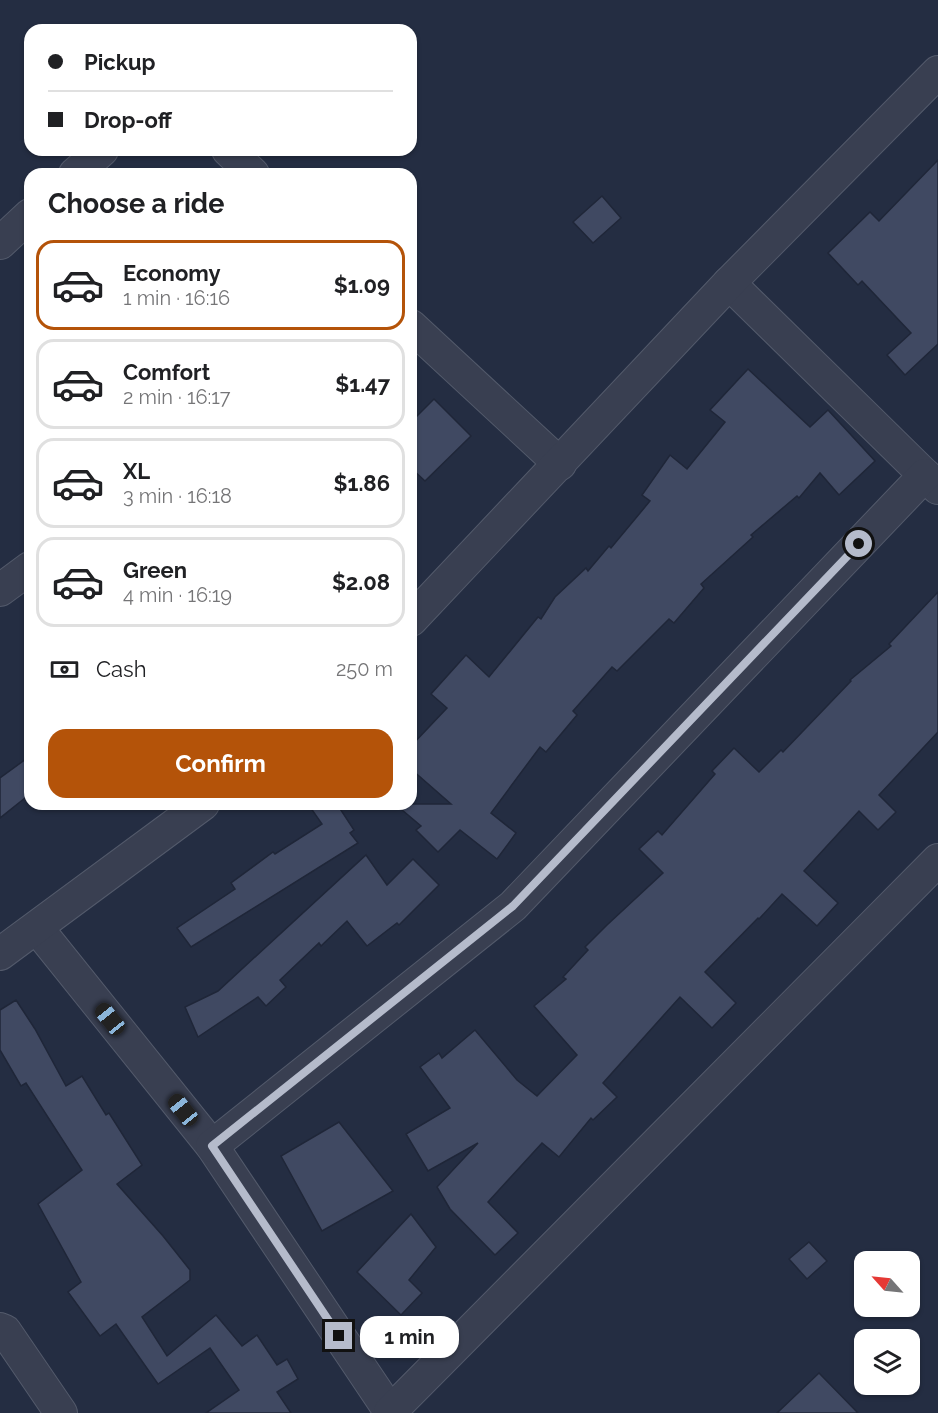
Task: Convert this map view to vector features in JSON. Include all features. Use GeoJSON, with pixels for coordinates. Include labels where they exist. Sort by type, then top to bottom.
{"type":"FeatureCollection","features":[{"type":"Feature","properties":{"kind":"street"},"geometry":{"type":"LineString","coordinates":[[417,614],[729,284],[938,72]]}},
{"type":"Feature","properties":{"kind":"street"},"geometry":{"type":"LineString","coordinates":[[82,168],[95,156]]}},
{"type":"Feature","properties":{"kind":"street"},"geometry":{"type":"LineString","coordinates":[[234,156],[247,168]]}},
{"type":"Feature","properties":{"kind":"street"},"geometry":{"type":"LineString","coordinates":[[0,243],[24,221]]}},
{"type":"Feature","properties":{"kind":"street"},"geometry":{"type":"LineString","coordinates":[[212,1146],[513,906],[932,482],[729,284]]}},
{"type":"Feature","properties":{"kind":"street"},"geometry":{"type":"LineString","coordinates":[[417,332],[560,464]]}},
{"type":"Feature","properties":{"kind":"street"},"geometry":{"type":"LineString","coordinates":[[0,590],[24,572]]}},
{"type":"Feature","properties":{"kind":"street"},"geometry":{"type":"LineString","coordinates":[[0,954],[195,810]]}},
{"type":"Feature","properties":{"kind":"street"},"geometry":{"type":"LineString","coordinates":[[37,928],[212,1146],[390,1412],[938,860]]}},
{"type":"Feature","properties":{"kind":"street"},"geometry":{"type":"LineString","coordinates":[[0,1329],[5,1331],[61,1413]]}},
{"type":"Feature","properties":{"kind":"building"},"geometry":{"type":"Polygon","coordinates":[[[938,160],[938,344],[905,375],[887,355],[911,333],[862,281],[858,285],[828,253],[870,212],[879,221],[938,160]]]}},
{"type":"Feature","properties":{"kind":"building"},"geometry":{"type":"Polygon","coordinates":[[[602,196],[621,218],[593,243],[573,222],[602,196]]]}},
{"type":"Feature","properties":{"kind":"building"},"geometry":{"type":"Polygon","coordinates":[[[748,369],[810,427],[828,410],[875,461],[839,495],[820,473],[799,498],[797,496],[751,535],[753,537],[701,584],[704,588],[674,623],[669,619],[617,671],[612,667],[573,711],[577,715],[546,752],[540,747],[491,813],[516,833],[497,859],[460,830],[438,852],[416,830],[421,826],[402,810],[417,810],[417,804],[451,804],[417,774],[417,740],[447,708],[431,694],[466,655],[489,677],[538,617],[541,619],[555,597],[586,568],[588,571],[609,546],[611,548],[650,501],[642,495],[670,455],[687,469],[725,422],[710,410],[748,369]]]}},
{"type":"Feature","properties":{"kind":"building"},"geometry":{"type":"Polygon","coordinates":[[[434,399],[471,436],[425,481],[417,474],[417,416],[434,399]]]}},
{"type":"Feature","properties":{"kind":"building"},"geometry":{"type":"Polygon","coordinates":[[[938,592],[938,732],[879,795],[896,812],[878,830],[859,811],[804,871],[838,903],[817,926],[782,894],[705,972],[736,1003],[712,1028],[680,997],[603,1083],[617,1097],[593,1120],[591,1118],[559,1157],[542,1143],[488,1202],[518,1233],[495,1255],[450,1209],[437,1187],[478,1143],[428,1171],[406,1134],[450,1108],[420,1067],[439,1053],[442,1058],[475,1030],[517,1080],[537,1096],[577,1055],[534,1006],[566,979],[563,977],[588,950],[585,947],[663,873],[639,849],[658,831],[662,835],[715,774],[712,771],[734,748],[759,772],[781,750],[783,752],[850,680],[891,646],[889,644],[938,592]]]}},
{"type":"Feature","properties":{"kind":"building"},"geometry":{"type":"Polygon","coordinates":[[[24,760],[24,799],[0,818],[0,778],[24,760]]]}},
{"type":"Feature","properties":{"kind":"building"},"geometry":{"type":"Polygon","coordinates":[[[312,810],[341,810],[354,830],[350,833],[358,843],[191,947],[177,928],[235,889],[231,883],[273,852],[275,854],[322,824],[312,810]]]}},
{"type":"Feature","properties":{"kind":"building"},"geometry":{"type":"Polygon","coordinates":[[[366,855],[387,885],[413,859],[439,885],[399,925],[397,923],[367,946],[347,921],[321,946],[319,943],[280,980],[286,987],[266,1006],[258,997],[198,1037],[185,1007],[218,991],[366,855]]]}},
{"type":"Feature","properties":{"kind":"building"},"geometry":{"type":"Polygon","coordinates":[[[16,1000],[35,1029],[66,1086],[82,1076],[106,1115],[109,1113],[142,1165],[117,1184],[190,1270],[190,1280],[142,1317],[167,1356],[216,1315],[242,1346],[257,1335],[277,1365],[287,1359],[298,1379],[277,1392],[291,1413],[206,1413],[239,1390],[210,1348],[158,1384],[116,1324],[100,1336],[68,1292],[81,1282],[38,1204],[82,1170],[26,1083],[21,1086],[0,1050],[0,1010],[16,1000]]]}},
{"type":"Feature","properties":{"kind":"building"},"geometry":{"type":"Polygon","coordinates":[[[339,1122],[393,1191],[322,1231],[281,1156],[339,1122]]]}},
{"type":"Feature","properties":{"kind":"building"},"geometry":{"type":"Polygon","coordinates":[[[411,1214],[436,1247],[409,1280],[422,1293],[401,1315],[357,1272],[411,1214]]]}},
{"type":"Feature","properties":{"kind":"building"},"geometry":{"type":"Polygon","coordinates":[[[809,1242],[827,1261],[807,1279],[789,1259],[809,1242]]]}},
{"type":"Feature","properties":{"kind":"building"},"geometry":{"type":"Polygon","coordinates":[[[819,1373],[858,1413],[777,1413],[819,1373]]]}},
{"type":"Feature","properties":{"kind":"route"},"geometry":{"type":"LineString","coordinates":[[339,1336],[212,1146],[513,906],[859,544]]}}]}
